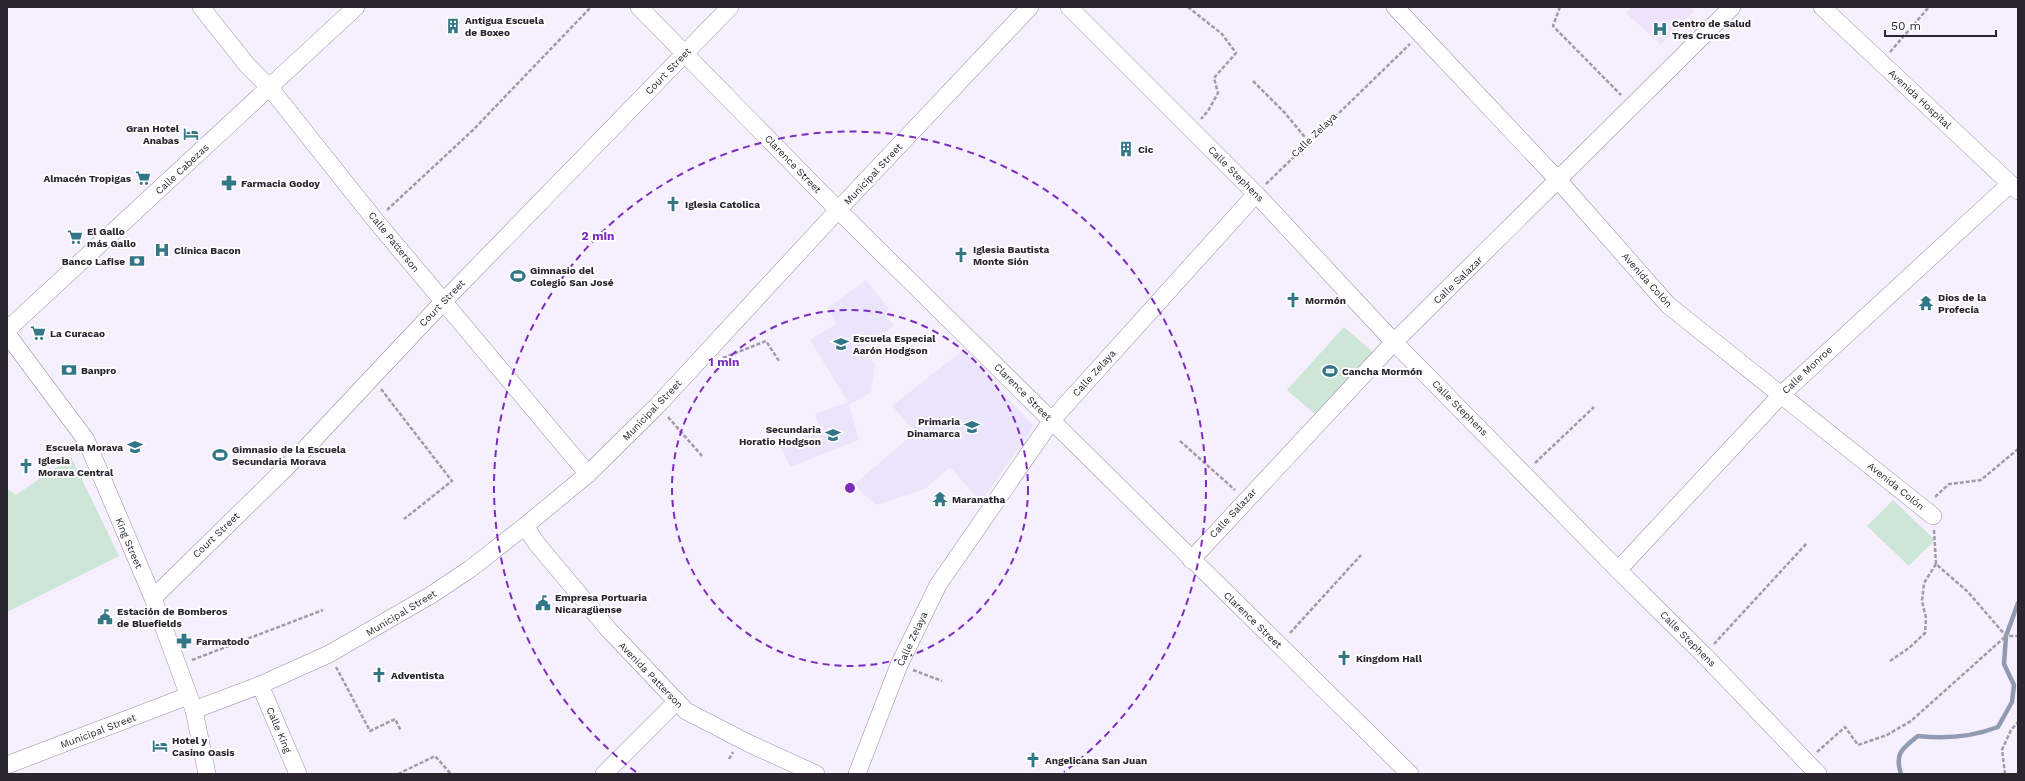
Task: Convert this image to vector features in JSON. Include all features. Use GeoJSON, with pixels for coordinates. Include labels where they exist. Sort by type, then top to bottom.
{"type":"FeatureCollection","features":[{"type":"Feature","properties":{"kind":"street","name":"Calle Patterson"},"geometry":{"type":"LineString","coordinates":[[201,7],[247,65],[270,88],[375,220],[588,474]]}},
{"type":"Feature","properties":{"kind":"street","name":"Calle Cabezas"},"geometry":{"type":"LineString","coordinates":[[7,330],[356,7]]}},
{"type":"Feature","properties":{"kind":"street","name":"Clarence Street"},"geometry":{"type":"LineString","coordinates":[[639,7],[838,210],[1052,420],[1191,560],[1410,774]]}},
{"type":"Feature","properties":{"kind":"street","name":"Court Street"},"geometry":{"type":"LineString","coordinates":[[153,598],[303,451],[443,302],[730,7]]}},
{"type":"Feature","properties":{"kind":"street","name":"Municipal Street"},"geometry":{"type":"LineString","coordinates":[[7,765],[191,703],[260,685],[329,654],[431,595],[470,569],[588,474],[657,406],[838,210],[1030,7]]}},
{"type":"Feature","properties":{"kind":"street","name":"Calle Stephens"},"geometry":{"type":"LineString","coordinates":[[1069,7],[1256,194],[1394,342],[1618,570],[1704,654],[1818,774]]}},
{"type":"Feature","properties":{"kind":"street","name":"Avenida Colón"},"geometry":{"type":"LineString","coordinates":[[1395,7],[1559,181],[1668,306],[1928,512]]}},
{"type":"Feature","properties":{"kind":"street","name":"Calle Salazar"},"geometry":{"type":"LineString","coordinates":[[1191,560],[1246,499],[1394,342],[1559,181],[1732,7]]}},
{"type":"Feature","properties":{"kind":"street","name":"Avenida Hospital"},"geometry":{"type":"LineString","coordinates":[[1822,7],[2014,187]]}},
{"type":"Feature","properties":{"kind":"street","name":"Calle Monroe"},"geometry":{"type":"LineString","coordinates":[[1618,570],[1781,395],[2014,187]]}},
{"type":"Feature","properties":{"kind":"street","name":"Calle Zelaya"},"geometry":{"type":"LineString","coordinates":[[857,774],[899,665],[938,585],[1052,420],[1256,194]]}},
{"type":"Feature","properties":{"kind":"street","name":"King Street"},"geometry":{"type":"LineString","coordinates":[[7,334],[86,440],[153,598],[191,703],[206,774]]}},
{"type":"Feature","properties":{"kind":"street","name":"Avenida Patterson"},"geometry":{"type":"LineString","coordinates":[[525,526],[537,544],[609,630],[686,711],[748,743],[816,774]]}},
{"type":"Feature","properties":{"kind":"street","name":"Calle King"},"geometry":{"type":"LineString","coordinates":[[260,685],[298,774]]}},
{"type":"Feature","properties":{"kind":"street"},"geometry":{"type":"LineString","coordinates":[[604,774],[677,701]]}},
{"type":"Feature","properties":{"kind":"path"},"geometry":{"type":"LineString","coordinates":[[375,220],[473,130],[590,7]]}},
{"type":"Feature","properties":{"kind":"path"},"geometry":{"type":"LineString","coordinates":[[1188,7],[1222,34],[1236,53],[1214,78],[1218,93],[1208,111],[1191,130]]}},
{"type":"Feature","properties":{"kind":"path"},"geometry":{"type":"LineString","coordinates":[[1560,7],[1553,26],[1633,106]]}},
{"type":"Feature","properties":{"kind":"path"},"geometry":{"type":"LineString","coordinates":[[1880,62],[1929,7]]}},
{"type":"Feature","properties":{"kind":"path","name":"Calle Zelaya"},"geometry":{"type":"LineString","coordinates":[[1256,194],[1308,141],[1420,35]]}},
{"type":"Feature","properties":{"kind":"path"},"geometry":{"type":"LineString","coordinates":[[1253,81],[1285,113],[1308,141]]}},
{"type":"Feature","properties":{"kind":"path"},"geometry":{"type":"LineString","coordinates":[[706,352],[711,363],[766,341],[779,361]]}},
{"type":"Feature","properties":{"kind":"path"},"geometry":{"type":"LineString","coordinates":[[372,378],[392,401],[452,481],[404,519]]}},
{"type":"Feature","properties":{"kind":"path"},"geometry":{"type":"LineString","coordinates":[[657,406],[702,456]]}},
{"type":"Feature","properties":{"kind":"path"},"geometry":{"type":"LineString","coordinates":[[1524,473],[1594,407]]}},
{"type":"Feature","properties":{"kind":"path"},"geometry":{"type":"LineString","coordinates":[[1180,440],[1246,499]]}},
{"type":"Feature","properties":{"kind":"path"},"geometry":{"type":"LineString","coordinates":[[1890,661],[1909,648],[1925,633],[1926,618],[1922,601],[1924,584],[1936,564],[1928,512],[1949,484],[1981,480],[2018,450]]}},
{"type":"Feature","properties":{"kind":"path"},"geometry":{"type":"LineString","coordinates":[[1704,654],[1807,543]]}},
{"type":"Feature","properties":{"kind":"path"},"geometry":{"type":"LineString","coordinates":[[1278,645],[1361,555]]}},
{"type":"Feature","properties":{"kind":"path"},"geometry":{"type":"LineString","coordinates":[[1936,564],[1968,592],[2006,636]]}},
{"type":"Feature","properties":{"kind":"path"},"geometry":{"type":"LineString","coordinates":[[177,666],[323,610]]}},
{"type":"Feature","properties":{"kind":"path"},"geometry":{"type":"LineString","coordinates":[[1807,761],[1845,727],[1858,745],[1887,735],[1911,721],[2006,636],[2018,636]]}},
{"type":"Feature","properties":{"kind":"path"},"geometry":{"type":"LineString","coordinates":[[329,654],[370,732],[395,719],[401,731]]}},
{"type":"Feature","properties":{"kind":"path"},"geometry":{"type":"LineString","coordinates":[[899,665],[942,681]]}},
{"type":"Feature","properties":{"kind":"path"},"geometry":{"type":"LineString","coordinates":[[2006,774],[2002,750],[2011,730],[2018,722]]}},
{"type":"Feature","properties":{"kind":"path"},"geometry":{"type":"LineString","coordinates":[[398,774],[435,756],[450,774]]}},
{"type":"Feature","properties":{"kind":"shaded area","name":"Centro de Salud Tres Cruces"},"geometry":{"type":"Polygon","coordinates":[[[1632,7],[1691,7],[1694,11],[1661,45],[1626,13],[1632,7]]]}},
{"type":"Feature","properties":{"kind":"shaded area","name":"Escuela Especial Aarón Hodgson"},"geometry":{"type":"Polygon","coordinates":[[[866,280],[889,309],[884,312],[894,326],[863,348],[875,365],[871,392],[849,405],[859,440],[790,467],[781,446],[820,430],[815,414],[848,402],[810,340],[836,324],[828,308],[866,280]]]}},
{"type":"Feature","properties":{"kind":"shaded area","name":"Primaria Dinamarca"},"geometry":{"type":"Polygon","coordinates":[[[963,350],[1034,426],[981,502],[950,467],[925,489],[876,505],[864,495],[855,484],[915,432],[892,406],[963,350]]]}},
{"type":"Feature","properties":{"kind":"green space","name":"Cancha Mormón"},"geometry":{"type":"Polygon","coordinates":[[[1344,327],[1373,352],[1316,415],[1287,390],[1344,327]]]}},
{"type":"Feature","properties":{"kind":"green space"},"geometry":{"type":"Polygon","coordinates":[[[71,457],[119,556],[7,612],[7,489],[16,495],[71,457]]]}},
{"type":"Feature","properties":{"kind":"green space"},"geometry":{"type":"Polygon","coordinates":[[[1893,500],[1935,540],[1909,566],[1867,526],[1893,500]]]}},
{"type":"Feature","properties":{"kind":"waterway"},"geometry":{"type":"LineString","coordinates":[[1901,774],[1899,767],[1899,756],[1904,748],[1918,736],[1938,737],[1968,735],[1998,727],[2012,702],[2014,685],[2004,664],[2006,636],[2018,603]]}},
{"type":"Feature","properties":{"kind":"place","name":"Antigua Escuela de Boxeo"},"geometry":{"type":"Point","coordinates":[453,26]}},
{"type":"Feature","properties":{"kind":"place","name":"Centro de Salud Tres Cruces"},"geometry":{"type":"Point","coordinates":[1660,29]}},
{"type":"Feature","properties":{"kind":"place","name":"Gran Hotel Anabas"},"geometry":{"type":"Point","coordinates":[191,134]}},
{"type":"Feature","properties":{"kind":"place","name":"Cic"},"geometry":{"type":"Point","coordinates":[1126,149]}},
{"type":"Feature","properties":{"kind":"place","name":"Almacén Tropigas"},"geometry":{"type":"Point","coordinates":[143,178]}},
{"type":"Feature","properties":{"kind":"place","name":"Farmacia Godoy"},"geometry":{"type":"Point","coordinates":[229,183]}},
{"type":"Feature","properties":{"kind":"place","name":"Iglesia Catolica"},"geometry":{"type":"Point","coordinates":[673,204]}},
{"type":"Feature","properties":{"kind":"place","name":"El Gallo más Gallo"},"geometry":{"type":"Point","coordinates":[75,237]}},
{"type":"Feature","properties":{"kind":"place","name":"Clínica Bacon"},"geometry":{"type":"Point","coordinates":[162,250]}},
{"type":"Feature","properties":{"kind":"place","name":"Iglesia Bautista Monte Sión"},"geometry":{"type":"Point","coordinates":[961,255]}},
{"type":"Feature","properties":{"kind":"place","name":"Banco Lafise"},"geometry":{"type":"Point","coordinates":[137,261]}},
{"type":"Feature","properties":{"kind":"place","name":"Gimnasio del Colegio San José"},"geometry":{"type":"Point","coordinates":[518,276]}},
{"type":"Feature","properties":{"kind":"place","name":"Mormón"},"geometry":{"type":"Point","coordinates":[1293,300]}},
{"type":"Feature","properties":{"kind":"place","name":"Dios de la Profecía"},"geometry":{"type":"Point","coordinates":[1926,303]}},
{"type":"Feature","properties":{"kind":"place","name":"La Curacao"},"geometry":{"type":"Point","coordinates":[38,333]}},
{"type":"Feature","properties":{"kind":"place","name":"Escuela Especial Aarón Hodgson"},"geometry":{"type":"Point","coordinates":[841,344]}},
{"type":"Feature","properties":{"kind":"place","name":"Banpro"},"geometry":{"type":"Point","coordinates":[69,370]}},
{"type":"Feature","properties":{"kind":"place","name":"Cancha Mormón"},"geometry":{"type":"Point","coordinates":[1330,371]}},
{"type":"Feature","properties":{"kind":"place","name":"Primaria Dinamarca"},"geometry":{"type":"Point","coordinates":[972,427]}},
{"type":"Feature","properties":{"kind":"place","name":"Secundaria Horatio Hodgson"},"geometry":{"type":"Point","coordinates":[833,435]}},
{"type":"Feature","properties":{"kind":"place","name":"Escuela Morava"},"geometry":{"type":"Point","coordinates":[135,447]}},
{"type":"Feature","properties":{"kind":"place","name":"Gimnasio de la Escuela Secundaria Morava"},"geometry":{"type":"Point","coordinates":[220,455]}},
{"type":"Feature","properties":{"kind":"place","name":"Iglesia Morava Central"},"geometry":{"type":"Point","coordinates":[26,466]}},
{"type":"Feature","properties":{"kind":"place","name":"Maranatha"},"geometry":{"type":"Point","coordinates":[940,499]}},
{"type":"Feature","properties":{"kind":"place","name":"Empresa Portuaria Nicaragüense"},"geometry":{"type":"Point","coordinates":[543,603]}},
{"type":"Feature","properties":{"kind":"place","name":"Estación de Bomberos de Bluefields"},"geometry":{"type":"Point","coordinates":[105,617]}},
{"type":"Feature","properties":{"kind":"place","name":"Farmatodo"},"geometry":{"type":"Point","coordinates":[184,641]}},
{"type":"Feature","properties":{"kind":"place","name":"Kingdom Hall"},"geometry":{"type":"Point","coordinates":[1344,658]}},
{"type":"Feature","properties":{"kind":"place","name":"Adventista"},"geometry":{"type":"Point","coordinates":[379,675]}},
{"type":"Feature","properties":{"kind":"place","name":"Hotel y Casino Oasis"},"geometry":{"type":"Point","coordinates":[160,746]}},
{"type":"Feature","properties":{"kind":"place","name":"Angelicana San Juan"},"geometry":{"type":"Point","coordinates":[1033,760]}}]}
